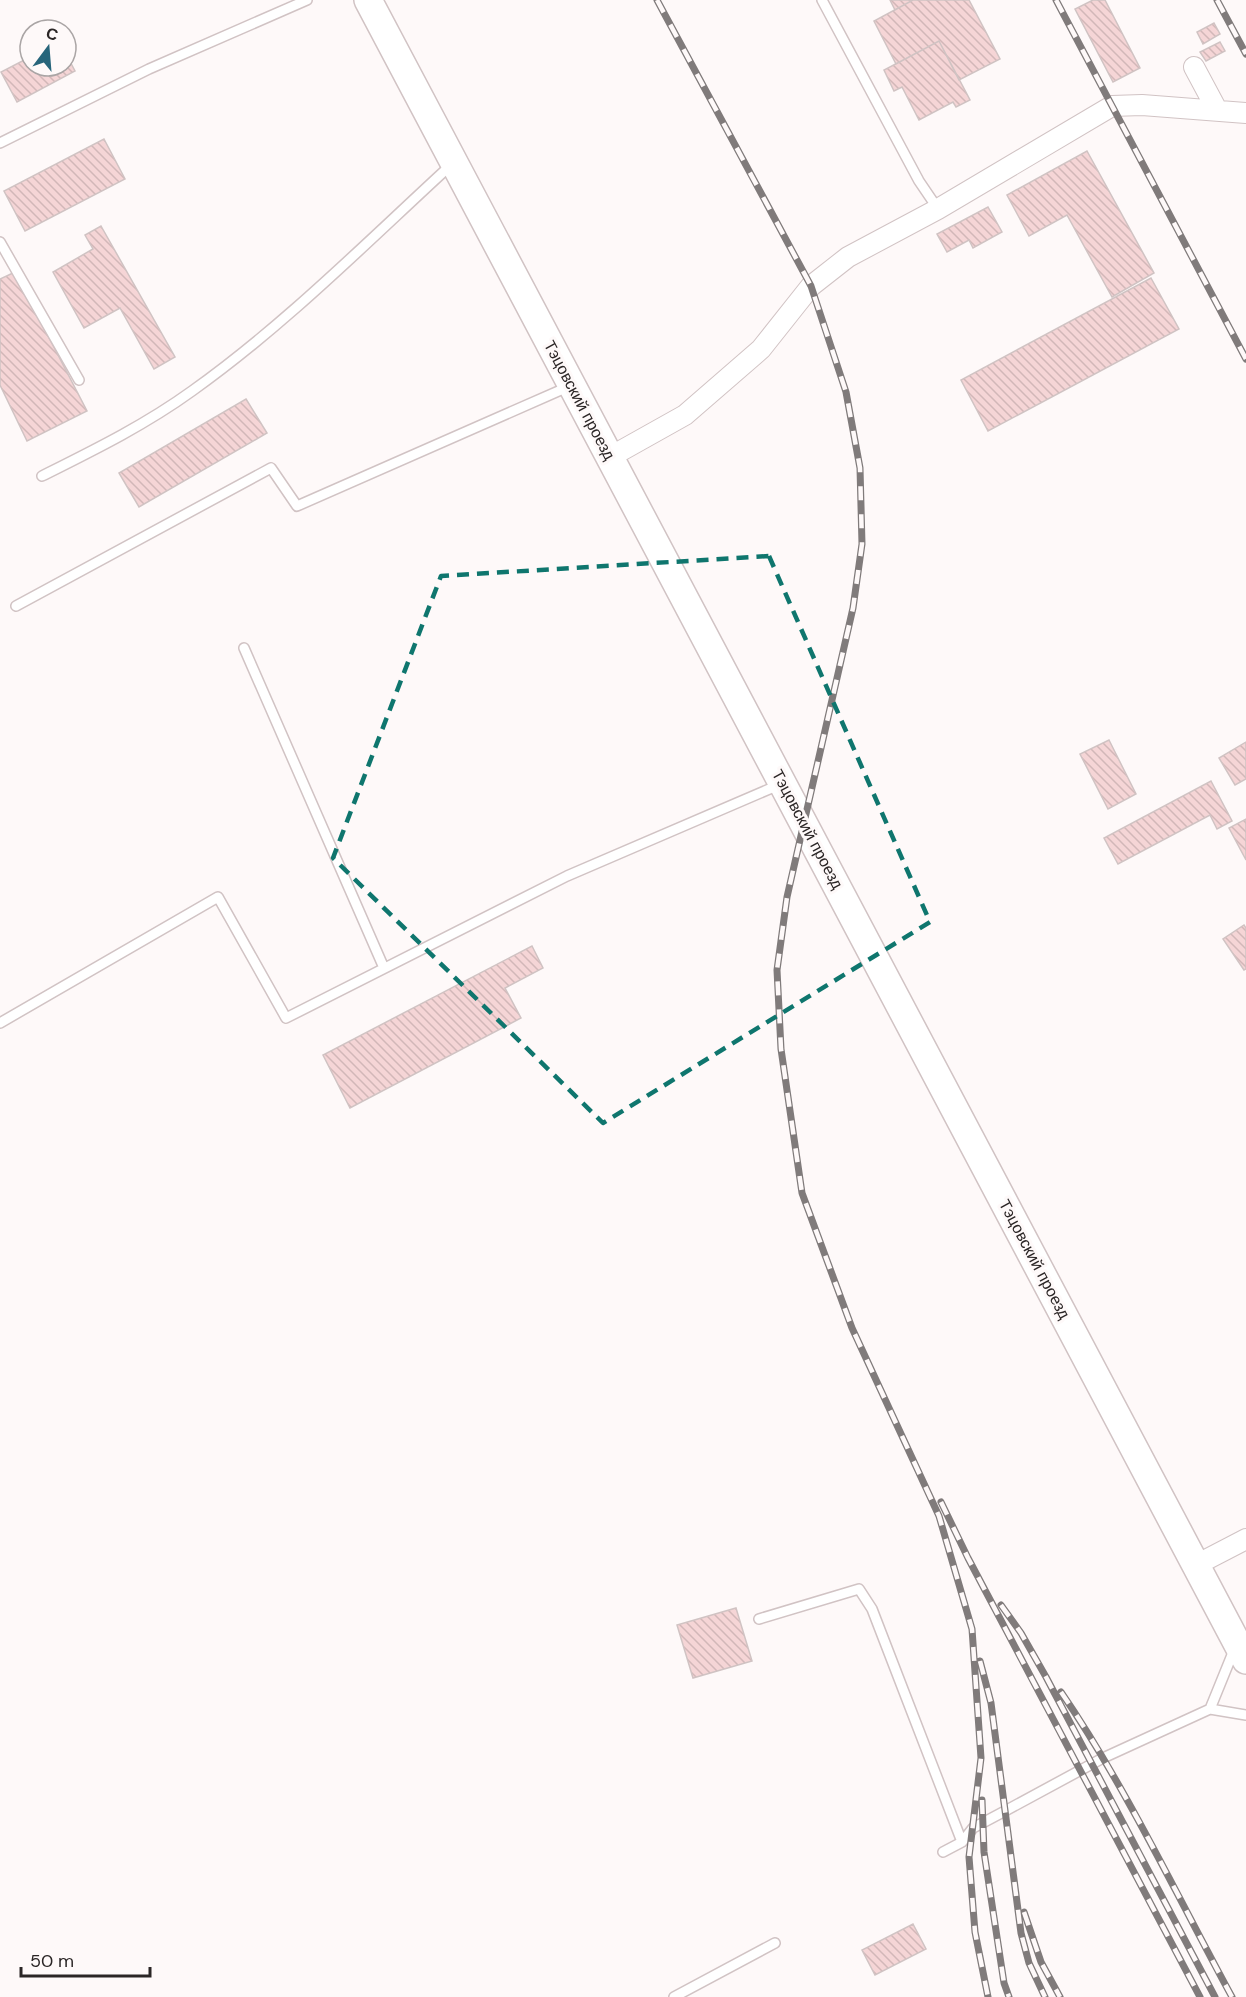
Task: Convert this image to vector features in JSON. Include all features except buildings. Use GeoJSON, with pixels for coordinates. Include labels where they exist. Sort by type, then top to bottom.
{"type":"FeatureCollection","features":[{"type":"Feature","properties":{"kind":"street","name":"Тэцовский проезд"},"geometry":{"type":"LineString","coordinates":[[368,0],[1242,1651]]}},
{"type":"Feature","properties":{"kind":"street"},"geometry":{"type":"LineString","coordinates":[[1194,67],[1217,110]]}},
{"type":"Feature","properties":{"kind":"street"},"geometry":{"type":"LineString","coordinates":[[610,457],[685,415],[761,349],[811,285],[848,257],[938,208],[1112,106],[1142,105],[1246,112]]}},
{"type":"Feature","properties":{"kind":"street"},"geometry":{"type":"LineString","coordinates":[[1196,1565],[1246,1539]]}},
{"type":"Feature","properties":{"kind":"lane"},"geometry":{"type":"LineString","coordinates":[[0,143],[149,69],[307,0]]}},
{"type":"Feature","properties":{"kind":"lane"},"geometry":{"type":"LineString","coordinates":[[822,0],[919,181],[938,208]]}},
{"type":"Feature","properties":{"kind":"lane"},"geometry":{"type":"LineString","coordinates":[[42,476],[131,431],[193,390],[283,319],[454,162]]}},
{"type":"Feature","properties":{"kind":"lane"},"geometry":{"type":"LineString","coordinates":[[0,242],[79,380]]}},
{"type":"Feature","properties":{"kind":"lane"},"geometry":{"type":"LineString","coordinates":[[16,606],[270,468],[297,506],[572,385]]}},
{"type":"Feature","properties":{"kind":"lane"},"geometry":{"type":"LineString","coordinates":[[244,648],[384,969]]}},
{"type":"Feature","properties":{"kind":"lane"},"geometry":{"type":"LineString","coordinates":[[0,1023],[218,897],[286,1018],[567,876],[783,783]]}},
{"type":"Feature","properties":{"kind":"lane"},"geometry":{"type":"LineString","coordinates":[[759,1619],[859,1589],[872,1609],[962,1842]]}},
{"type":"Feature","properties":{"kind":"lane"},"geometry":{"type":"LineString","coordinates":[[1210,1709],[1242,1651]]}},
{"type":"Feature","properties":{"kind":"lane"},"geometry":{"type":"LineString","coordinates":[[944,1852],[962,1842],[973,1828],[1103,1758],[1210,1709],[1246,1715]]}},
{"type":"Feature","properties":{"kind":"lane"},"geometry":{"type":"LineString","coordinates":[[674,1997],[775,1942]]}},
{"type":"Feature","properties":{"kind":"highlighted area"},"geometry":{"type":"Polygon","coordinates":[[[769,556],[930,922],[603,1123],[333,858],[441,576],[769,556]]]}},
{"type":"Feature","properties":{"kind":"railway"},"geometry":{"type":"LineString","coordinates":[[657,0],[811,286],[846,392],[860,468],[862,544],[853,608],[787,897],[777,970],[781,1049],[802,1193],[852,1328],[939,1516],[972,1629],[981,1758],[969,1857],[975,1932],[988,1997]]}},
{"type":"Feature","properties":{"kind":"railway"},"geometry":{"type":"LineString","coordinates":[[1056,0],[1246,359]]}},
{"type":"Feature","properties":{"kind":"railway"},"geometry":{"type":"LineString","coordinates":[[1217,0],[1246,54]]}},
{"type":"Feature","properties":{"kind":"railway"},"geometry":{"type":"LineString","coordinates":[[941,1502],[968,1558],[1200,1997]]}},
{"type":"Feature","properties":{"kind":"railway"},"geometry":{"type":"LineString","coordinates":[[1001,1605],[1021,1633],[1046,1677],[1215,1997]]}},
{"type":"Feature","properties":{"kind":"railway"},"geometry":{"type":"LineString","coordinates":[[980,1661],[991,1703],[1021,1933],[1029,1963],[1045,1997]]}},
{"type":"Feature","properties":{"kind":"railway"},"geometry":{"type":"LineString","coordinates":[[1061,1692],[1085,1728],[1129,1804],[1232,1997]]}},
{"type":"Feature","properties":{"kind":"railway"},"geometry":{"type":"LineString","coordinates":[[982,1800],[984,1852],[1004,1983],[1009,1997]]}},
{"type":"Feature","properties":{"kind":"railway"},"geometry":{"type":"LineString","coordinates":[[1024,1912],[1041,1962],[1060,1997]]}}]}
